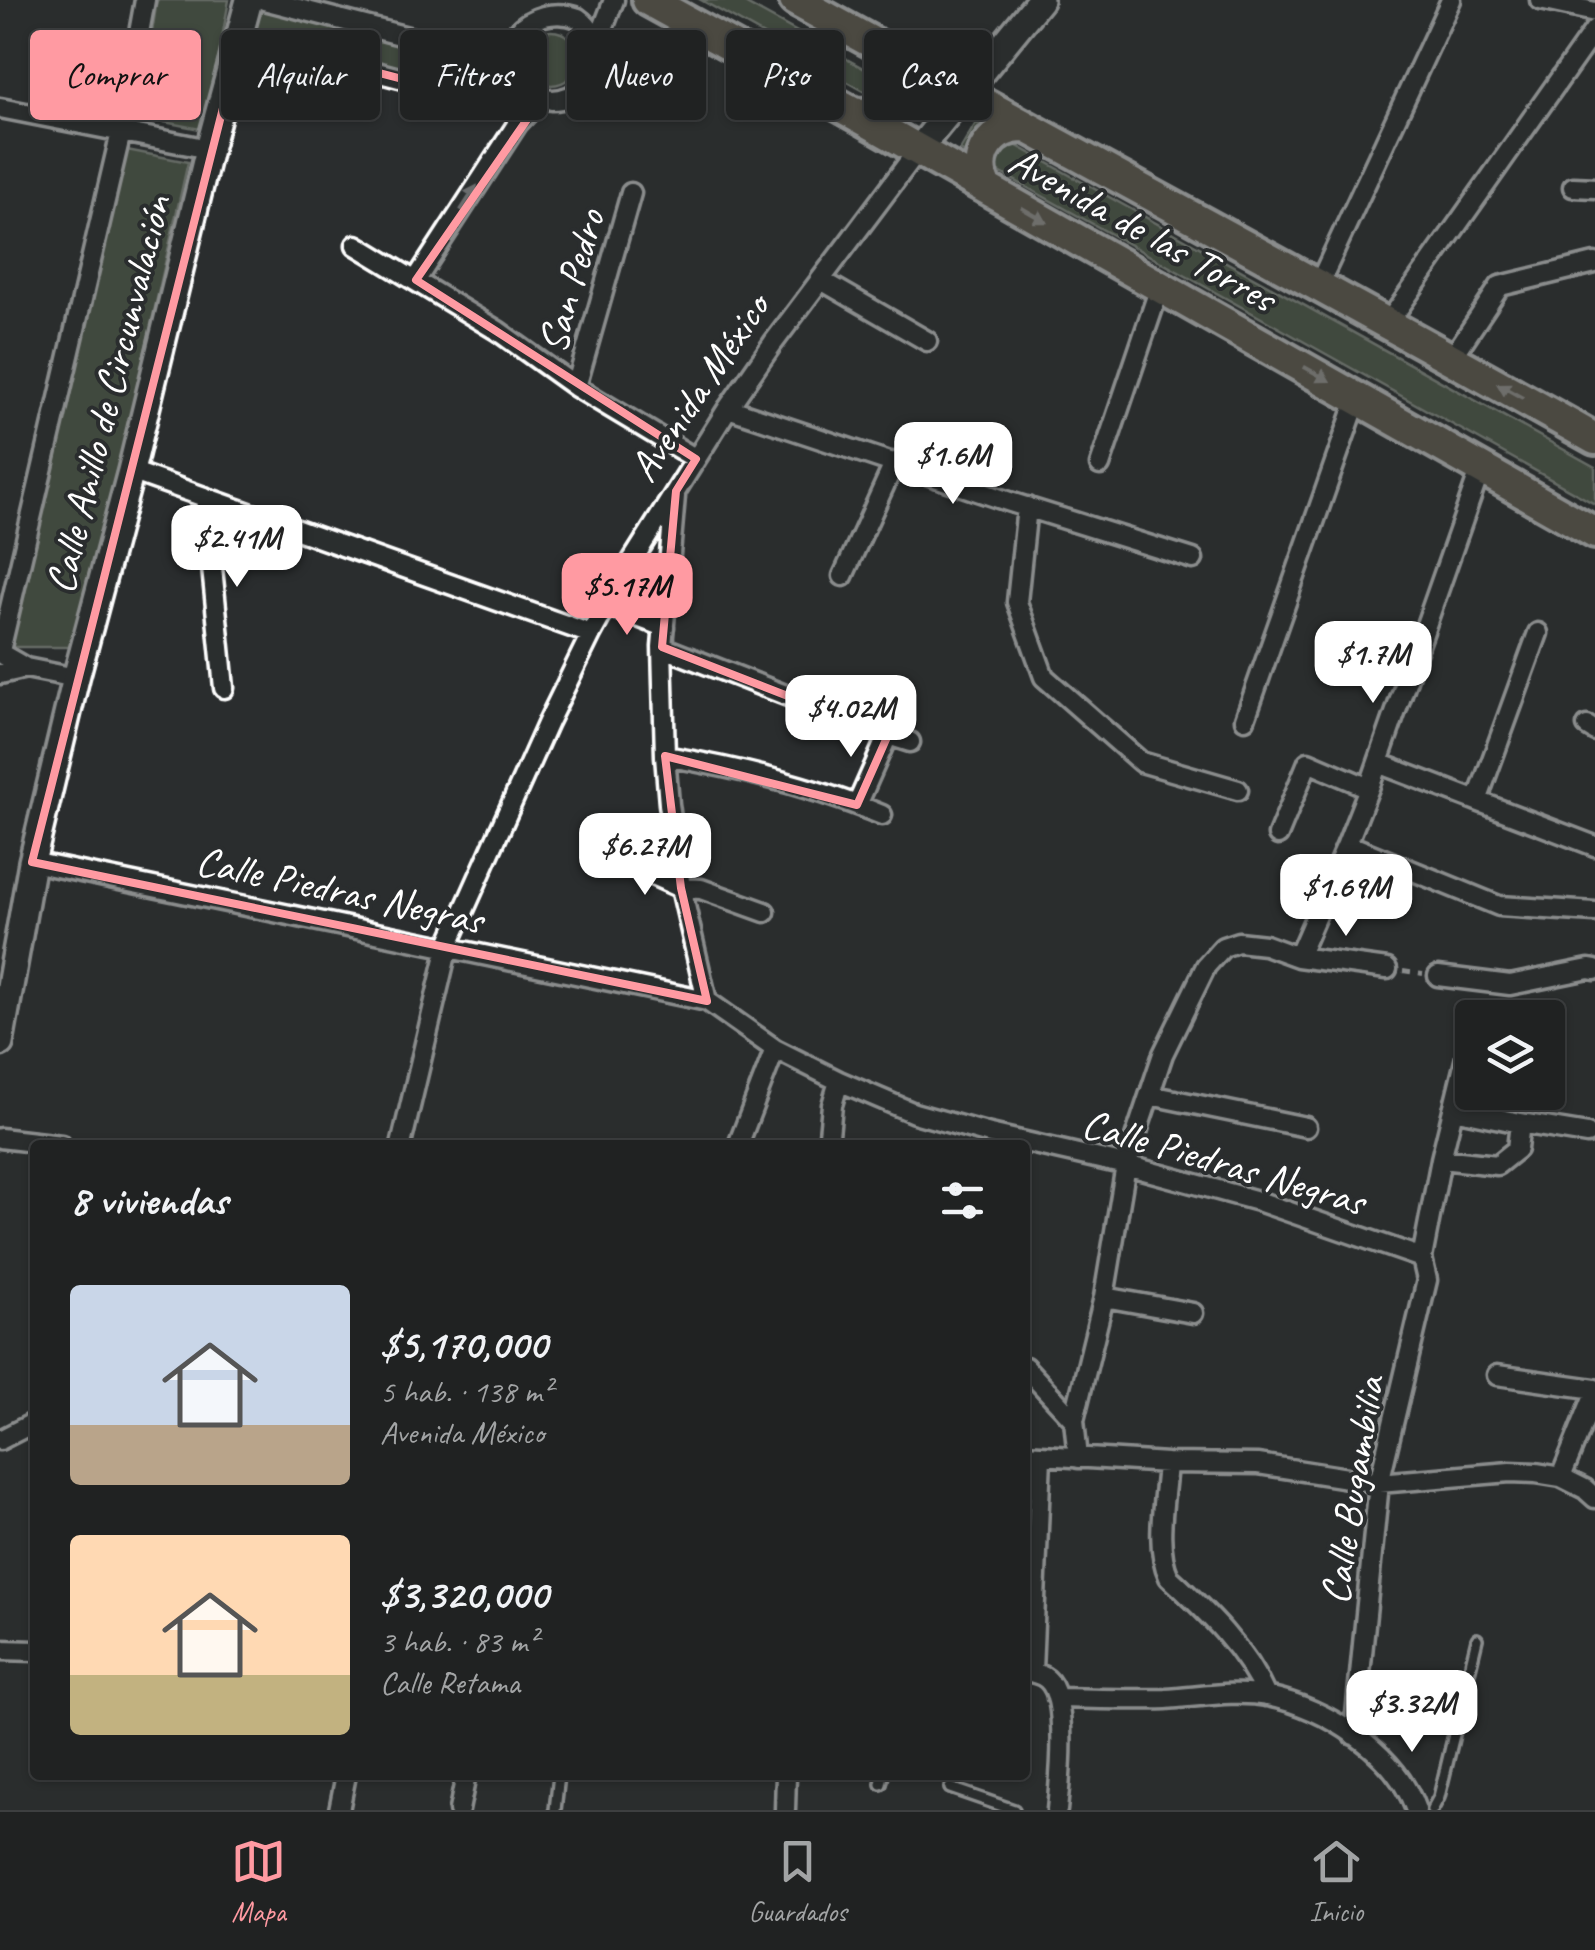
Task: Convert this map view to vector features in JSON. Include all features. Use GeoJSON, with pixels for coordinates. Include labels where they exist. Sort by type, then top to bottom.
{"type":"FeatureCollection","features":[{"type":"Feature","properties":{"kind":"main road","name":"Avenida de las Torres"},"geometry":{"type":"LineString","coordinates":[[648,0],[1595,533]]}},
{"type":"Feature","properties":{"kind":"main road","name":"Avenida de las Torres"},"geometry":{"type":"LineString","coordinates":[[796,0],[864,38]]}},
{"type":"Feature","properties":{"kind":"main road","name":"Avenida de las Torres"},"geometry":{"type":"LineString","coordinates":[[992,109],[1595,439]]}},
{"type":"Feature","properties":{"kind":"main road"},"geometry":{"type":"LineString","coordinates":[[854,113],[864,114]]}},
{"type":"Feature","properties":{"kind":"main road"},"geometry":{"type":"LineString","coordinates":[[986,188],[980,161],[988,143],[1000,132],[1026,127]]}},
{"type":"Feature","properties":{"kind":"street","name":"Calle Anillo de Circunvalación"},"geometry":{"type":"LineString","coordinates":[[0,652],[121,132],[145,0]]}},
{"type":"Feature","properties":{"kind":"street","name":"Calle Anillo de Circunvalación"},"geometry":{"type":"LineString","coordinates":[[243,30],[249,0]]}},
{"type":"Feature","properties":{"kind":"street"},"geometry":{"type":"LineString","coordinates":[[264,0],[400,34]]}},
{"type":"Feature","properties":{"kind":"street"},"geometry":{"type":"LineString","coordinates":[[602,30],[614,0]]}},
{"type":"Feature","properties":{"kind":"street","name":"Avenida México"},"geometry":{"type":"LineString","coordinates":[[992,59],[1040,0]]}},
{"type":"Feature","properties":{"kind":"street"},"geometry":{"type":"LineString","coordinates":[[1318,286],[1450,0]]}},
{"type":"Feature","properties":{"kind":"street"},"geometry":{"type":"LineString","coordinates":[[1540,0],[1585,7]]}},
{"type":"Feature","properties":{"kind":"street"},"geometry":{"type":"LineString","coordinates":[[515,30],[532,15],[558,10],[583,21],[590,30]]}},
{"type":"Feature","properties":{"kind":"street"},"geometry":{"type":"LineString","coordinates":[[1388,323],[1595,29]]}},
{"type":"Feature","properties":{"kind":"street","name":"Calle Anillo de Circunvalación"},"geometry":{"type":"LineString","coordinates":[[0,1044],[32,862],[221,107]]}},
{"type":"Feature","properties":{"kind":"street"},"geometry":{"type":"LineString","coordinates":[[0,108],[209,149]]}},
{"type":"Feature","properties":{"kind":"street"},"geometry":{"type":"LineString","coordinates":[[416,280],[519,120]]}},
{"type":"Feature","properties":{"kind":"street","name":"Avenida México"},"geometry":{"type":"LineString","coordinates":[[402,1140],[448,946],[590,634],[728,408],[942,120]]}},
{"type":"Feature","properties":{"kind":"street"},"geometry":{"type":"LineString","coordinates":[[1573,187],[1595,188]]}},
{"type":"Feature","properties":{"kind":"street","name":"San Pedro"},"geometry":{"type":"LineString","coordinates":[[576,387],[631,193]]}},
{"type":"Feature","properties":{"kind":"street"},"geometry":{"type":"LineString","coordinates":[[356,246],[498,331],[576,387],[696,459]]}},
{"type":"Feature","properties":{"kind":"street"},"geometry":{"type":"LineString","coordinates":[[1452,358],[1500,286],[1595,263]]}},
{"type":"Feature","properties":{"kind":"street"},"geometry":{"type":"LineString","coordinates":[[820,280],[927,341]]}},
{"type":"Feature","properties":{"kind":"street"},"geometry":{"type":"LineString","coordinates":[[1100,465],[1160,287]]}},
{"type":"Feature","properties":{"kind":"street"},"geometry":{"type":"LineString","coordinates":[[1246,719],[1358,397]]}},
{"type":"Feature","properties":{"kind":"street"},"geometry":{"type":"LineString","coordinates":[[728,408],[1193,560]]}},
{"type":"Feature","properties":{"kind":"street"},"geometry":{"type":"LineString","coordinates":[[843,576],[895,462]]}},
{"type":"Feature","properties":{"kind":"street"},"geometry":{"type":"LineString","coordinates":[[1298,957],[1369,788],[1481,468]]}},
{"type":"Feature","properties":{"kind":"street"},"geometry":{"type":"LineString","coordinates":[[131,471],[590,634]]}},
{"type":"Feature","properties":{"kind":"street"},"geometry":{"type":"LineString","coordinates":[[676,491],[662,648],[665,756],[681,888],[707,1001]]}},
{"type":"Feature","properties":{"kind":"street"},"geometry":{"type":"LineString","coordinates":[[205,497],[224,688]]}},
{"type":"Feature","properties":{"kind":"street"},"geometry":{"type":"LineString","coordinates":[[1027,507],[1017,602],[1044,677],[1141,762],[1238,790]]}},
{"type":"Feature","properties":{"kind":"street"},"geometry":{"type":"LineString","coordinates":[[607,605],[664,626]]}},
{"type":"Feature","properties":{"kind":"street"},"geometry":{"type":"LineString","coordinates":[[1477,800],[1538,633]]}},
{"type":"Feature","properties":{"kind":"street"},"geometry":{"type":"LineString","coordinates":[[662,648],[910,742]]}},
{"type":"Feature","properties":{"kind":"street"},"geometry":{"type":"LineString","coordinates":[[0,652],[26,668],[76,678]]}},
{"type":"Feature","properties":{"kind":"street"},"geometry":{"type":"LineString","coordinates":[[0,674],[26,668]]}},
{"type":"Feature","properties":{"kind":"street"},"geometry":{"type":"LineString","coordinates":[[857,804],[888,735]]}},
{"type":"Feature","properties":{"kind":"street"},"geometry":{"type":"LineString","coordinates":[[665,756],[724,766],[857,804],[882,815]]}},
{"type":"Feature","properties":{"kind":"street"},"geometry":{"type":"LineString","coordinates":[[1278,835],[1308,762],[1369,788]]}},
{"type":"Feature","properties":{"kind":"street"},"geometry":{"type":"LineString","coordinates":[[1378,763],[1595,846]]}},
{"type":"Feature","properties":{"kind":"street"},"geometry":{"type":"LineString","coordinates":[[1348,844],[1499,906],[1595,912]]}},
{"type":"Feature","properties":{"kind":"street","name":"Calle Piedras Negras"},"geometry":{"type":"LineString","coordinates":[[32,862],[707,1001],[776,1050],[839,1081],[914,1112],[1017,1140]]}},
{"type":"Feature","properties":{"kind":"street"},"geometry":{"type":"LineString","coordinates":[[628,864],[681,888],[701,889],[765,912]]}},
{"type":"Feature","properties":{"kind":"street"},"geometry":{"type":"LineString","coordinates":[[1078,1458],[1074,1420],[1104,1297],[1126,1164],[1162,1054],[1206,966],[1223,948],[1238,942],[1264,944],[1298,957],[1387,969]]}},
{"type":"Feature","properties":{"kind":"street"},"geometry":{"type":"LineString","coordinates":[[1438,976],[1510,985],[1595,970]]}},
{"type":"Feature","properties":{"kind":"street"},"geometry":{"type":"LineString","coordinates":[[740,1140],[776,1050]]}},
{"type":"Feature","properties":{"kind":"street"},"geometry":{"type":"LineString","coordinates":[[828,1140],[839,1081]]}},
{"type":"Feature","properties":{"kind":"street"},"geometry":{"type":"LineString","coordinates":[[1150,1095],[1306,1126]]}},
{"type":"Feature","properties":{"kind":"street","name":"Calle Bugambilia"},"geometry":{"type":"LineString","coordinates":[[1354,1735],[1379,1483],[1426,1280],[1422,1258],[1455,1101]]}},
{"type":"Feature","properties":{"kind":"street"},"geometry":{"type":"LineString","coordinates":[[1453,1109],[1587,1134]]}},
{"type":"Feature","properties":{"kind":"street"},"geometry":{"type":"LineString","coordinates":[[1442,1159],[1497,1165],[1517,1149],[1520,1123]]}},
{"type":"Feature","properties":{"kind":"street"},"geometry":{"type":"LineString","coordinates":[[0,1138],[30,1141]]}},
{"type":"Feature","properties":{"kind":"street","name":"Calle Piedras Negras"},"geometry":{"type":"LineString","coordinates":[[1030,1143],[1126,1164],[1258,1201],[1422,1258]]}},
{"type":"Feature","properties":{"kind":"street"},"geometry":{"type":"LineString","coordinates":[[1104,1297],[1193,1313]]}},
{"type":"Feature","properties":{"kind":"street"},"geometry":{"type":"LineString","coordinates":[[1030,1372],[1074,1420]]}},
{"type":"Feature","properties":{"kind":"street"},"geometry":{"type":"LineString","coordinates":[[1497,1375],[1595,1391],[1561,1477]]}},
{"type":"Feature","properties":{"kind":"street"},"geometry":{"type":"LineString","coordinates":[[0,1440],[30,1425]]}},
{"type":"Feature","properties":{"kind":"street"},"geometry":{"type":"LineString","coordinates":[[1030,1585],[1033,1456],[1258,1464],[1379,1483],[1510,1472],[1561,1477],[1595,1498]]}},
{"type":"Feature","properties":{"kind":"street"},"geometry":{"type":"LineString","coordinates":[[1167,1463],[1163,1564],[1169,1577],[1231,1639],[1256,1672],[1266,1696]]}},
{"type":"Feature","properties":{"kind":"street"},"geometry":{"type":"LineString","coordinates":[[0,1650],[30,1651]]}},
{"type":"Feature","properties":{"kind":"street"},"geometry":{"type":"LineString","coordinates":[[1030,1672],[1049,1680],[1057,1698],[1061,1728],[1057,1810]]}},
{"type":"Feature","properties":{"kind":"street"},"geometry":{"type":"LineString","coordinates":[[1057,1698],[1266,1696],[1312,1712],[1354,1735],[1385,1759],[1403,1781],[1416,1810]]}},
{"type":"Feature","properties":{"kind":"street"},"geometry":{"type":"LineString","coordinates":[[340,1810],[345,1780]]}},
{"type":"Feature","properties":{"kind":"street"},"geometry":{"type":"LineString","coordinates":[[459,1810],[465,1780]]}},
{"type":"Feature","properties":{"kind":"street"},"geometry":{"type":"LineString","coordinates":[[786,1780],[786,1810]]}},
{"type":"Feature","properties":{"kind":"lane"},"geometry":{"type":"LineString","coordinates":[[1432,1810],[1440,1797],[1478,1638]]}},
{"type":"Feature","properties":{"kind":"lane"},"geometry":{"type":"LineString","coordinates":[[555,1810],[558,1780]]}},
{"type":"Feature","properties":{"kind":"lane"},"geometry":{"type":"LineString","coordinates":[[950,1788],[1014,1810]]}},
{"type":"Feature","properties":{"kind":"path"},"geometry":{"type":"LineString","coordinates":[[1387,969],[1438,976]]}},
{"type":"Feature","properties":{"kind":"highlighted area"},"geometry":{"type":"Polygon","coordinates":[[[241,37],[483,100],[542,98],[416,280],[696,459],[676,491],[662,647],[888,735],[857,805],[665,756],[681,888],[707,1001],[32,862],[241,37]]]}},
{"type":"Feature","properties":{"kind":"green space"},"geometry":{"type":"Polygon","coordinates":[[[157,0],[229,0],[205,130],[154,120],[201,120],[201,30],[152,30],[157,0]]]}},
{"type":"Feature","properties":{"kind":"green space"},"geometry":{"type":"Polygon","coordinates":[[[701,0],[739,0],[794,30],[755,30],[701,0]]]}},
{"type":"Feature","properties":{"kind":"green space"},"geometry":{"type":"Polygon","coordinates":[[[260,5],[356,30],[255,30],[260,5]]]}},
{"type":"Feature","properties":{"kind":"green space"},"geometry":{"type":"Polygon","coordinates":[[[547,32],[567,37],[567,79],[547,84],[547,32]]]}},
{"type":"Feature","properties":{"kind":"green space"},"geometry":{"type":"Polygon","coordinates":[[[380,36],[400,42],[400,69],[380,64],[380,36]]]}},
{"type":"Feature","properties":{"kind":"green space"},"geometry":{"type":"Polygon","coordinates":[[[844,58],[864,69],[864,91],[844,80],[844,58]]]}},
{"type":"Feature","properties":{"kind":"green space"},"geometry":{"type":"Polygon","coordinates":[[[976,123],[1595,467],[1595,504],[960,150],[976,123]]]}},
{"type":"Feature","properties":{"kind":"green space"},"geometry":{"type":"Polygon","coordinates":[[[127,150],[188,162],[78,647],[3,647],[127,150]]]}}]}
